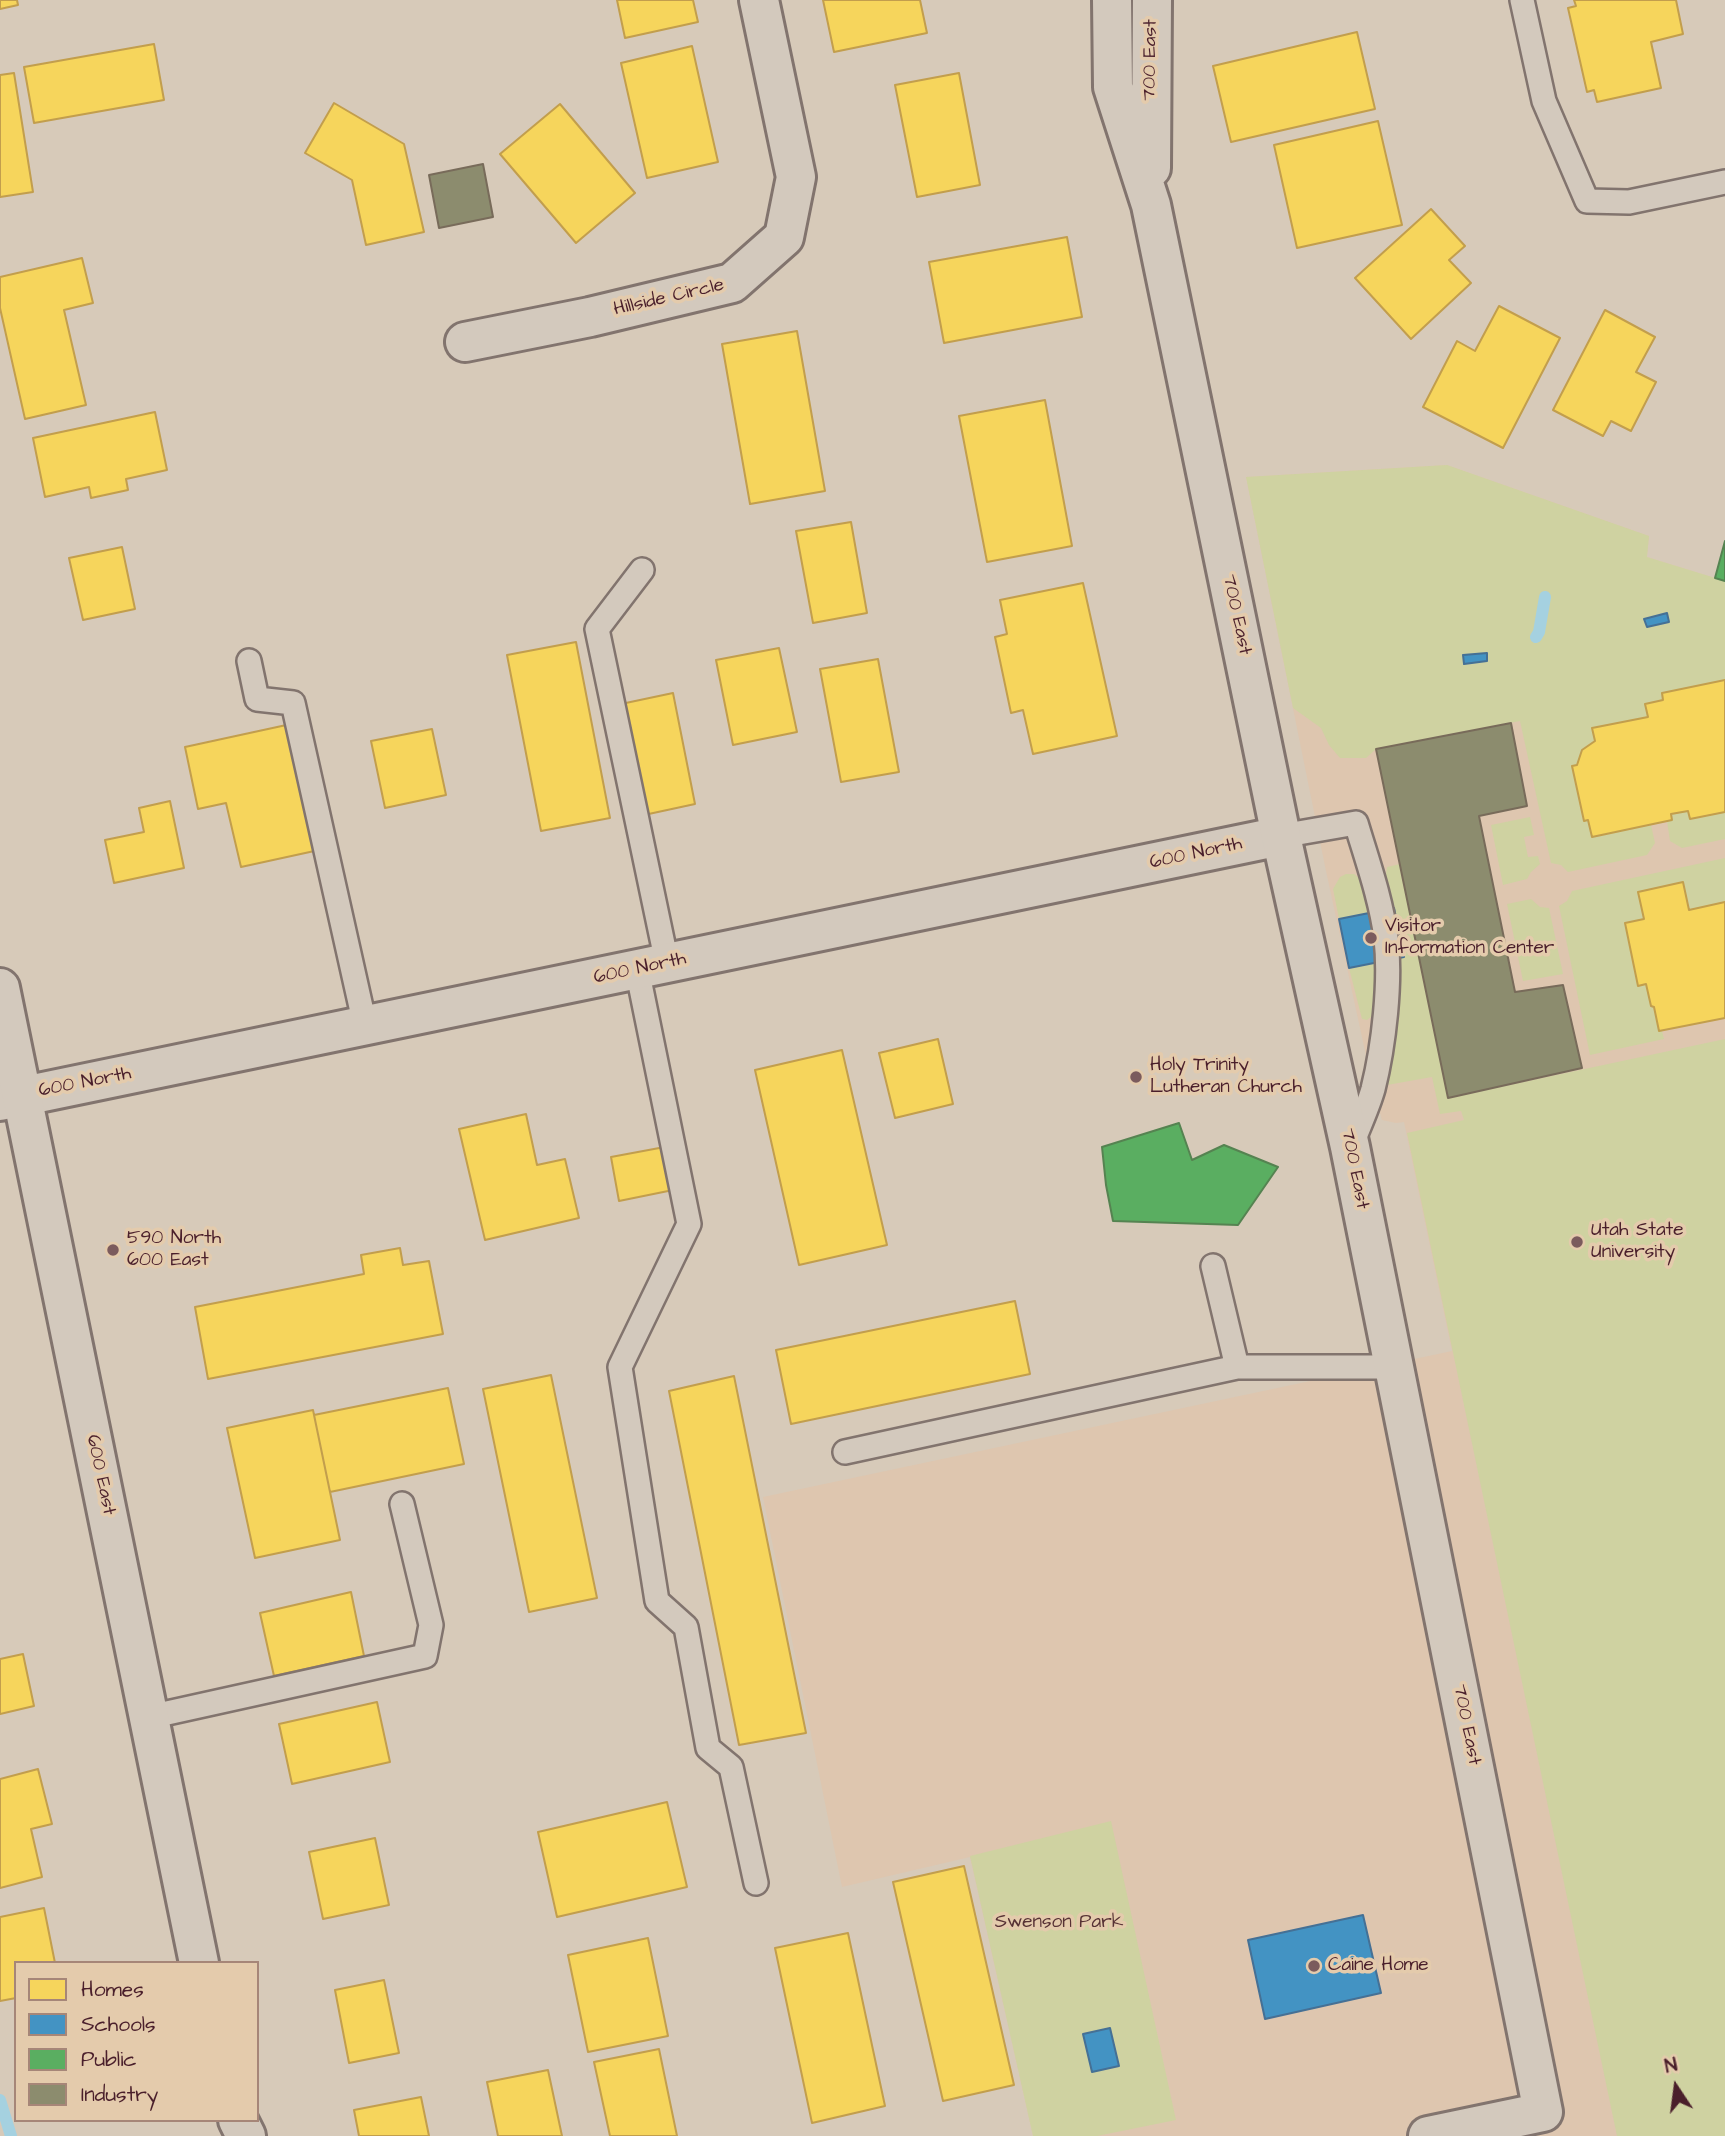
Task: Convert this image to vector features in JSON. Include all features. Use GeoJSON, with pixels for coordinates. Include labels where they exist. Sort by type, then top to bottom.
{"type":"FeatureCollection","features":[{"type":"Feature","properties":{"kind":"street","name":"Hillside Circle"},"geometry":{"type":"LineString","coordinates":[[465,342],[590,317],[732,284],[784,237],[796,177],[759,0]]}},
{"type":"Feature","properties":{"kind":"street","name":"700 East"},"geometry":{"type":"LineString","coordinates":[[1112,0],[1113,87],[1151,205],[1281,836],[1350,1147],[1546,2124]]}},
{"type":"Feature","properties":{"kind":"street","name":"700 East"},"geometry":{"type":"LineString","coordinates":[[1151,205],[1152,0]]}},
{"type":"Feature","properties":{"kind":"street","name":"600 North"},"geometry":{"type":"LineString","coordinates":[[11,1098],[1281,836]]}},
{"type":"Feature","properties":{"kind":"street","name":"600 East"},"geometry":{"type":"LineString","coordinates":[[0,988],[11,1098],[149,1717],[199,1961]]}},
{"type":"Feature","properties":{"kind":"street"},"geometry":{"type":"LineString","coordinates":[[1428,2136],[1546,2124]]}},
{"type":"Feature","properties":{"kind":"lane"},"geometry":{"type":"LineString","coordinates":[[1522,0],[1544,101],[1587,201],[1629,202],[1725,181]]}},
{"type":"Feature","properties":{"kind":"lane"},"geometry":{"type":"LineString","coordinates":[[642,570],[597,629],[652,966],[689,1224],[620,1367],[657,1601],[686,1627],[708,1748],[731,1768],[755,1883]]}},
{"type":"Feature","properties":{"kind":"lane"},"geometry":{"type":"LineString","coordinates":[[250,661],[257,699],[293,703],[365,1025]]}},
{"type":"Feature","properties":{"kind":"lane"},"geometry":{"type":"LineString","coordinates":[[1281,836],[1356,823],[1373,879],[1386,938],[1387,983],[1381,1044],[1373,1088],[1350,1147]]}},
{"type":"Feature","properties":{"kind":"lane"},"geometry":{"type":"LineString","coordinates":[[1213,1266],[1237,1367]]}},
{"type":"Feature","properties":{"kind":"lane"},"geometry":{"type":"LineString","coordinates":[[845,1452],[1237,1367],[1393,1367]]}},
{"type":"Feature","properties":{"kind":"lane"},"geometry":{"type":"LineString","coordinates":[[149,1717],[425,1656],[431,1625],[402,1504]]}},
{"type":"Feature","properties":{"kind":"shaded area","name":"Utah State University"},"geometry":{"type":"Polygon","coordinates":[[[1447,465],[1649,536],[1647,557],[1725,581],[1725,2136],[1033,2136],[970,1857],[842,1887],[763,1497],[1452,1351],[1404,1122],[1382,1120],[1373,1088],[1246,477],[1447,465]]]}},
{"type":"Feature","properties":{"kind":"green space"},"geometry":{"type":"Polygon","coordinates":[[[1447,465],[1649,536],[1647,557],[1725,581],[1725,680],[1663,693],[1663,700],[1645,704],[1648,717],[1593,728],[1595,741],[1582,750],[1577,765],[1572,766],[1584,821],[1588,820],[1592,837],[1651,825],[1655,843],[1647,855],[1568,872],[1561,865],[1551,863],[1520,721],[1376,749],[1366,758],[1340,758],[1329,745],[1321,728],[1293,708],[1246,477],[1447,465]]]}},
{"type":"Feature","properties":{"kind":"green space"},"geometry":{"type":"Polygon","coordinates":[[[1688,811],[1690,819],[1725,812],[1725,839],[1682,848],[1670,841],[1667,821],[1671,814],[1688,811]]]}},
{"type":"Feature","properties":{"kind":"green space"},"geometry":{"type":"Polygon","coordinates":[[[1530,817],[1534,835],[1524,837],[1528,857],[1538,856],[1540,864],[1527,879],[1503,885],[1491,825],[1530,817]]]}},
{"type":"Feature","properties":{"kind":"green space"},"geometry":{"type":"Polygon","coordinates":[[[1725,858],[1725,902],[1689,910],[1683,882],[1644,919],[1625,923],[1638,986],[1646,984],[1659,1031],[1662,1031],[1664,1039],[1590,1055],[1559,906],[1567,901],[1572,891],[1725,858]]]}},
{"type":"Feature","properties":{"kind":"green space"},"geometry":{"type":"Polygon","coordinates":[[[1400,864],[1449,1098],[1725,1039],[1725,2136],[1617,2136],[1407,1133],[1464,1120],[1461,1111],[1440,1114],[1432,1077],[1387,1085],[1399,988],[1400,957],[1394,908],[1391,908],[1385,882],[1387,867],[1400,864]]]}},
{"type":"Feature","properties":{"kind":"green space"},"geometry":{"type":"Polygon","coordinates":[[[1354,874],[1360,879],[1369,913],[1339,919],[1333,889],[1340,877],[1354,874]]]}},
{"type":"Feature","properties":{"kind":"green space"},"geometry":{"type":"Polygon","coordinates":[[[1531,899],[1540,907],[1549,908],[1563,974],[1523,981],[1507,904],[1531,899]]]}},
{"type":"Feature","properties":{"kind":"green space"},"geometry":{"type":"Polygon","coordinates":[[[1378,962],[1372,1016],[1367,1020],[1362,1019],[1349,968],[1378,962]]]}},
{"type":"Feature","properties":{"kind":"green space","name":"Swenson Park"},"geometry":{"type":"Polygon","coordinates":[[[1111,1821],[1176,2120],[1097,2136],[1033,2136],[970,1856],[1111,1821]]]}},
{"type":"Feature","properties":{"kind":"building: Homes"},"geometry":{"type":"Polygon","coordinates":[[[0,0],[17,0],[18,5],[0,9],[0,0]]]}},
{"type":"Feature","properties":{"kind":"building: Homes"},"geometry":{"type":"Polygon","coordinates":[[[617,0],[693,0],[698,22],[625,38],[617,0]]]}},
{"type":"Feature","properties":{"kind":"building: Homes"},"geometry":{"type":"Polygon","coordinates":[[[823,0],[920,0],[927,33],[834,52],[823,0]]]}},
{"type":"Feature","properties":{"kind":"building: Homes"},"geometry":{"type":"Polygon","coordinates":[[[1574,0],[1676,0],[1683,34],[1651,42],[1661,88],[1597,102],[1594,90],[1587,92],[1568,8],[1576,6],[1574,0]]]}},
{"type":"Feature","properties":{"kind":"building: Homes"},"geometry":{"type":"Polygon","coordinates":[[[1357,32],[1375,109],[1231,142],[1213,66],[1357,32]]]}},
{"type":"Feature","properties":{"kind":"building: Homes"},"geometry":{"type":"Polygon","coordinates":[[[154,44],[164,100],[34,123],[24,67],[154,44]]]}},
{"type":"Feature","properties":{"kind":"building: Homes"},"geometry":{"type":"Polygon","coordinates":[[[692,46],[718,162],[647,178],[621,63],[692,46]]]}},
{"type":"Feature","properties":{"kind":"building: Homes"},"geometry":{"type":"Polygon","coordinates":[[[14,73],[33,192],[0,197],[0,75],[14,73]]]}},
{"type":"Feature","properties":{"kind":"building: Homes"},"geometry":{"type":"Polygon","coordinates":[[[959,73],[980,185],[917,197],[895,85],[959,73]]]}},
{"type":"Feature","properties":{"kind":"building: Homes"},"geometry":{"type":"Polygon","coordinates":[[[334,103],[404,144],[424,232],[366,245],[352,180],[305,153],[334,103]]]}},
{"type":"Feature","properties":{"kind":"building: Homes"},"geometry":{"type":"Polygon","coordinates":[[[560,104],[635,193],[576,243],[500,154],[560,104]]]}},
{"type":"Feature","properties":{"kind":"building: Homes"},"geometry":{"type":"Polygon","coordinates":[[[1378,121],[1402,225],[1297,248],[1274,145],[1378,121]]]}},
{"type":"Feature","properties":{"kind":"building: Homes"},"geometry":{"type":"Polygon","coordinates":[[[1431,209],[1465,246],[1449,260],[1471,283],[1411,339],[1355,278],[1431,209]]]}},
{"type":"Feature","properties":{"kind":"building: Homes"},"geometry":{"type":"Polygon","coordinates":[[[1067,237],[1082,317],[944,343],[929,262],[1067,237]]]}},
{"type":"Feature","properties":{"kind":"building: Homes"},"geometry":{"type":"Polygon","coordinates":[[[82,258],[93,303],[64,310],[86,405],[25,419],[0,308],[0,277],[82,258]]]}},
{"type":"Feature","properties":{"kind":"building: Homes"},"geometry":{"type":"Polygon","coordinates":[[[1499,306],[1560,338],[1503,448],[1423,407],[1457,341],[1475,351],[1499,306]]]}},
{"type":"Feature","properties":{"kind":"building: Homes"},"geometry":{"type":"Polygon","coordinates":[[[1605,310],[1655,337],[1636,372],[1656,382],[1631,431],[1611,421],[1603,436],[1553,410],[1605,310]]]}},
{"type":"Feature","properties":{"kind":"building: Homes"},"geometry":{"type":"Polygon","coordinates":[[[797,331],[825,491],[750,504],[722,344],[797,331]]]}},
{"type":"Feature","properties":{"kind":"building: Homes"},"geometry":{"type":"Polygon","coordinates":[[[1045,400],[1072,546],[987,562],[959,416],[1045,400]]]}},
{"type":"Feature","properties":{"kind":"building: Homes"},"geometry":{"type":"Polygon","coordinates":[[[155,412],[167,470],[126,479],[128,490],[91,498],[89,487],[45,497],[33,438],[155,412]]]}},
{"type":"Feature","properties":{"kind":"building: Homes"},"geometry":{"type":"Polygon","coordinates":[[[851,522],[867,613],[813,623],[796,531],[851,522]]]}},
{"type":"Feature","properties":{"kind":"building: Homes"},"geometry":{"type":"Polygon","coordinates":[[[122,547],[135,609],[83,620],[69,558],[122,547]]]}},
{"type":"Feature","properties":{"kind":"building: Homes"},"geometry":{"type":"Polygon","coordinates":[[[1083,583],[1117,736],[1033,754],[1023,710],[1011,713],[995,637],[1007,634],[1000,600],[1083,583]]]}},
{"type":"Feature","properties":{"kind":"building: Homes"},"geometry":{"type":"Polygon","coordinates":[[[576,642],[610,818],[541,831],[507,655],[576,642]]]}},
{"type":"Feature","properties":{"kind":"building: Homes"},"geometry":{"type":"Polygon","coordinates":[[[779,648],[797,732],[733,745],[716,660],[779,648]]]}},
{"type":"Feature","properties":{"kind":"building: Homes"},"geometry":{"type":"Polygon","coordinates":[[[878,659],[899,772],[841,782],[820,669],[878,659]]]}},
{"type":"Feature","properties":{"kind":"building: Homes"},"geometry":{"type":"Polygon","coordinates":[[[1725,680],[1725,812],[1690,819],[1688,811],[1671,814],[1672,820],[1592,837],[1588,820],[1584,821],[1572,766],[1577,765],[1582,750],[1595,741],[1592,728],[1648,717],[1645,704],[1663,700],[1662,693],[1725,680]]]}},
{"type":"Feature","properties":{"kind":"building: Homes"},"geometry":{"type":"Polygon","coordinates":[[[673,693],[695,804],[644,815],[621,704],[673,693]]]}},
{"type":"Feature","properties":{"kind":"building: Homes"},"geometry":{"type":"Polygon","coordinates":[[[291,724],[319,850],[241,867],[226,803],[198,809],[185,747],[291,724]]]}},
{"type":"Feature","properties":{"kind":"building: Homes"},"geometry":{"type":"Polygon","coordinates":[[[432,729],[446,795],[385,808],[371,741],[432,729]]]}},
{"type":"Feature","properties":{"kind":"building: Homes"},"geometry":{"type":"Polygon","coordinates":[[[170,801],[184,868],[114,883],[105,840],[144,832],[139,808],[170,801]]]}},
{"type":"Feature","properties":{"kind":"building: Homes"},"geometry":{"type":"Polygon","coordinates":[[[1683,882],[1689,910],[1725,902],[1725,1018],[1659,1031],[1646,984],[1638,986],[1625,923],[1644,919],[1638,892],[1683,882]]]}},
{"type":"Feature","properties":{"kind":"building: Homes"},"geometry":{"type":"Polygon","coordinates":[[[938,1039],[953,1104],[895,1118],[879,1053],[938,1039]]]}},
{"type":"Feature","properties":{"kind":"building: Homes"},"geometry":{"type":"Polygon","coordinates":[[[842,1050],[887,1245],[799,1265],[755,1070],[842,1050]]]}},
{"type":"Feature","properties":{"kind":"building: Homes"},"geometry":{"type":"Polygon","coordinates":[[[526,1114],[537,1165],[565,1159],[579,1218],[485,1240],[459,1129],[526,1114]]]}},
{"type":"Feature","properties":{"kind":"building: Homes"},"geometry":{"type":"Polygon","coordinates":[[[670,1146],[678,1189],[619,1201],[611,1157],[670,1146]]]}},
{"type":"Feature","properties":{"kind":"building: Homes"},"geometry":{"type":"Polygon","coordinates":[[[400,1248],[403,1265],[429,1261],[443,1334],[208,1379],[195,1307],[364,1274],[361,1255],[400,1248]]]}},
{"type":"Feature","properties":{"kind":"building: Homes"},"geometry":{"type":"Polygon","coordinates":[[[1015,1301],[1030,1374],[791,1424],[776,1350],[1015,1301]]]}},
{"type":"Feature","properties":{"kind":"building: Homes"},"geometry":{"type":"Polygon","coordinates":[[[551,1375],[597,1598],[529,1612],[483,1389],[551,1375]]]}},
{"type":"Feature","properties":{"kind":"building: Homes"},"geometry":{"type":"Polygon","coordinates":[[[734,1376],[806,1733],[739,1745],[669,1391],[734,1376]]]}},
{"type":"Feature","properties":{"kind":"building: Homes"},"geometry":{"type":"Polygon","coordinates":[[[448,1388],[464,1464],[330,1492],[314,1415],[448,1388]]]}},
{"type":"Feature","properties":{"kind":"building: Homes"},"geometry":{"type":"Polygon","coordinates":[[[313,1410],[340,1540],[255,1558],[227,1428],[313,1410]]]}},
{"type":"Feature","properties":{"kind":"building: Homes"},"geometry":{"type":"Polygon","coordinates":[[[351,1592],[364,1656],[274,1676],[260,1613],[351,1592]]]}},
{"type":"Feature","properties":{"kind":"building: Homes"},"geometry":{"type":"Polygon","coordinates":[[[23,1654],[34,1706],[0,1714],[0,1659],[23,1654]]]}},
{"type":"Feature","properties":{"kind":"building: Homes"},"geometry":{"type":"Polygon","coordinates":[[[377,1702],[390,1762],[292,1784],[279,1724],[377,1702]]]}},
{"type":"Feature","properties":{"kind":"building: Homes"},"geometry":{"type":"Polygon","coordinates":[[[38,1769],[52,1824],[31,1829],[42,1877],[0,1888],[0,1779],[38,1769]]]}},
{"type":"Feature","properties":{"kind":"building: Homes"},"geometry":{"type":"Polygon","coordinates":[[[667,1802],[687,1887],[557,1917],[538,1832],[667,1802]]]}},
{"type":"Feature","properties":{"kind":"building: Homes"},"geometry":{"type":"Polygon","coordinates":[[[375,1838],[389,1905],[323,1919],[309,1852],[375,1838]]]}},
{"type":"Feature","properties":{"kind":"building: Homes"},"geometry":{"type":"Polygon","coordinates":[[[964,1866],[1014,2085],[943,2101],[893,1882],[964,1866]]]}},
{"type":"Feature","properties":{"kind":"building: Homes"},"geometry":{"type":"Polygon","coordinates":[[[44,1908],[55,1961],[14,1961],[14,1998],[0,2001],[0,1917],[44,1908]]]}},
{"type":"Feature","properties":{"kind":"building: Homes"},"geometry":{"type":"Polygon","coordinates":[[[848,1933],[885,2106],[812,2123],[775,1948],[848,1933]]]}},
{"type":"Feature","properties":{"kind":"building: Homes"},"geometry":{"type":"Polygon","coordinates":[[[648,1938],[668,2036],[588,2052],[568,1955],[648,1938]]]}},
{"type":"Feature","properties":{"kind":"building: Homes"},"geometry":{"type":"Polygon","coordinates":[[[384,1980],[399,2053],[349,2063],[335,1990],[384,1980]]]}},
{"type":"Feature","properties":{"kind":"building: Homes"},"geometry":{"type":"Polygon","coordinates":[[[659,2049],[677,2136],[610,2136],[594,2062],[659,2049]]]}},
{"type":"Feature","properties":{"kind":"building: Homes"},"geometry":{"type":"Polygon","coordinates":[[[548,2070],[562,2136],[498,2136],[487,2082],[548,2070]]]}},
{"type":"Feature","properties":{"kind":"building: Homes"},"geometry":{"type":"Polygon","coordinates":[[[421,2097],[429,2136],[359,2136],[354,2110],[421,2097]]]}},
{"type":"Feature","properties":{"kind":"building: Schools"},"geometry":{"type":"Polygon","coordinates":[[[1667,613],[1669,622],[1647,627],[1644,619],[1667,613]]]}},
{"type":"Feature","properties":{"kind":"building: Schools"},"geometry":{"type":"Polygon","coordinates":[[[1487,653],[1487,661],[1464,664],[1463,655],[1487,653]]]}},
{"type":"Feature","properties":{"kind":"building: Schools","name":"Visitor Information Center"},"geometry":{"type":"Polygon","coordinates":[[[1394,908],[1404,957],[1349,968],[1339,919],[1394,908]]]}},
{"type":"Feature","properties":{"kind":"building: Schools","name":"Caine Home"},"geometry":{"type":"Polygon","coordinates":[[[1363,1915],[1381,1993],[1265,2019],[1248,1940],[1363,1915]]]}},
{"type":"Feature","properties":{"kind":"building: Schools"},"geometry":{"type":"Polygon","coordinates":[[[1110,2028],[1119,2066],[1092,2072],[1083,2034],[1110,2028]]]}},
{"type":"Feature","properties":{"kind":"building: Public"},"geometry":{"type":"Polygon","coordinates":[[[1725,541],[1725,581],[1715,578],[1725,541]]]}},
{"type":"Feature","properties":{"kind":"building: Public"},"geometry":{"type":"Polygon","coordinates":[[[1179,1123],[1192,1160],[1224,1145],[1278,1167],[1238,1225],[1113,1221],[1102,1147],[1179,1123]]]}},
{"type":"Feature","properties":{"kind":"building: Industry"},"geometry":{"type":"Polygon","coordinates":[[[483,164],[493,217],[439,228],[429,175],[483,164]]]}},
{"type":"Feature","properties":{"kind":"building: Industry"},"geometry":{"type":"Polygon","coordinates":[[[1511,723],[1527,806],[1479,816],[1515,992],[1563,985],[1582,1068],[1448,1098],[1376,749],[1511,723]]]}},
{"type":"Feature","properties":{"kind":"waterway"},"geometry":{"type":"LineString","coordinates":[[1536,637],[1545,597]]}},
{"type":"Feature","properties":{"kind":"waterway"},"geometry":{"type":"LineString","coordinates":[[0,2100],[11,2136]]}},
{"type":"Feature","properties":{"kind":"place","name":"Visitor Information Center"},"geometry":{"type":"Point","coordinates":[1371,938]}},
{"type":"Feature","properties":{"kind":"place","name":"Holy Trinity Lutheran Church"},"geometry":{"type":"Point","coordinates":[1136,1077]}},
{"type":"Feature","properties":{"kind":"place","name":"Utah State University"},"geometry":{"type":"Point","coordinates":[1577,1242]}},
{"type":"Feature","properties":{"kind":"place","name":"590 North 600 East"},"geometry":{"type":"Point","coordinates":[113,1250]}},
{"type":"Feature","properties":{"kind":"place","name":"Caine Home"},"geometry":{"type":"Point","coordinates":[1314,1966]}}]}
